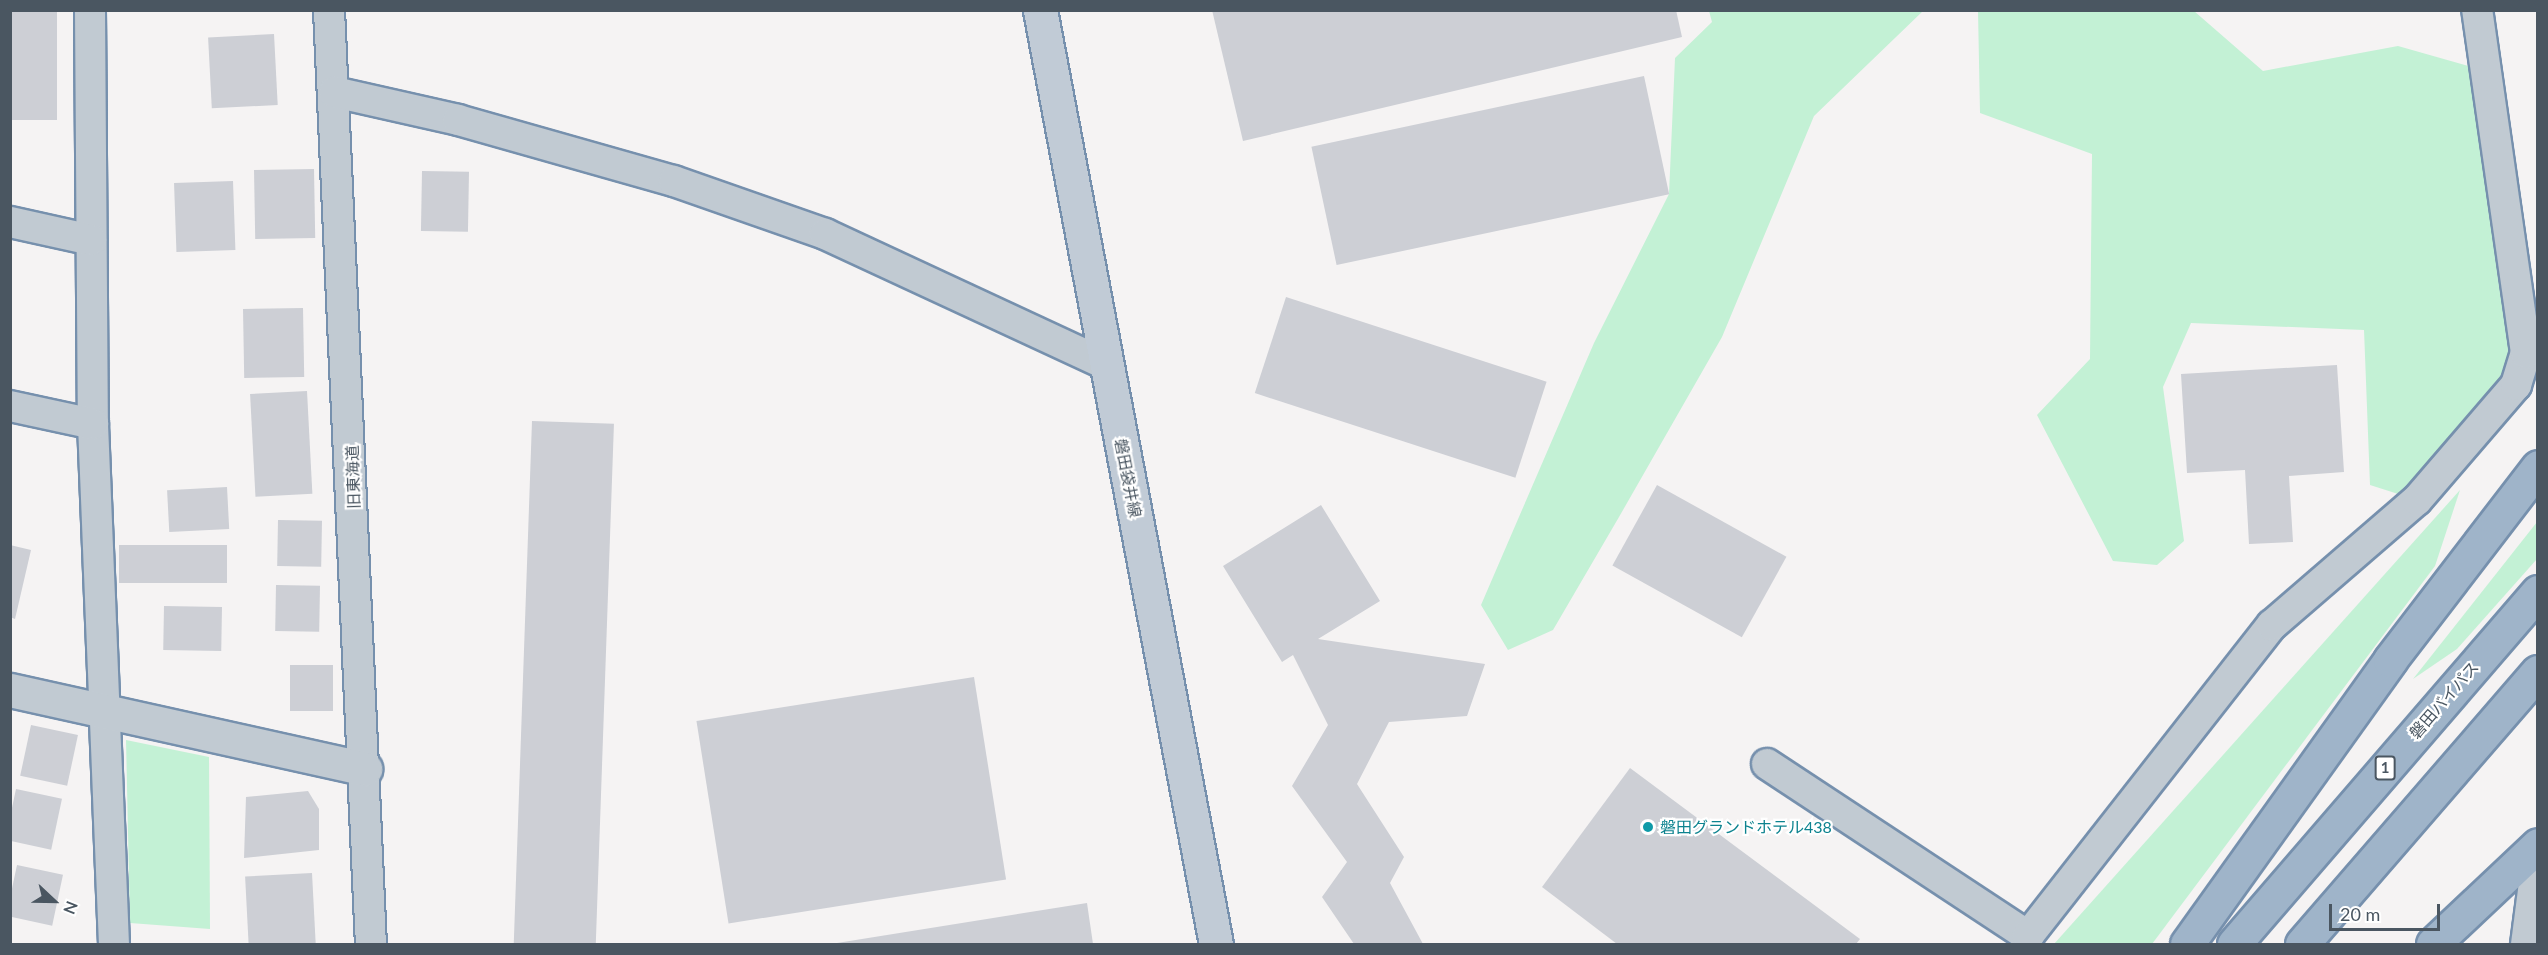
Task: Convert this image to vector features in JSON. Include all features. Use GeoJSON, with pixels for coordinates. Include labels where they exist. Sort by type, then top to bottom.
{"type":"FeatureCollection","features":[{"type":"Feature","properties":{"kind":"highway"},"geometry":{"type":"LineString","coordinates":[[2187,945],[2390,660],[2538,467]]}},
{"type":"Feature","properties":{"kind":"highway","name":"磐田バイパス"},"geometry":{"type":"LineString","coordinates":[[2234,945],[2538,592]]}},
{"type":"Feature","properties":{"kind":"highway"},"geometry":{"type":"LineString","coordinates":[[2302,945],[2538,672]]}},
{"type":"Feature","properties":{"kind":"highway"},"geometry":{"type":"LineString","coordinates":[[2433,945],[2538,845]]}},
{"type":"Feature","properties":{"kind":"main road","name":"磐田袋井線"},"geometry":{"type":"LineString","coordinates":[[1040,10],[1216,945]]}},
{"type":"Feature","properties":{"kind":"street"},"geometry":{"type":"LineString","coordinates":[[90,10],[93,424],[114,945]]}},
{"type":"Feature","properties":{"kind":"street","name":"旧東海道"},"geometry":{"type":"LineString","coordinates":[[329,10],[365,769],[370,945]]}},
{"type":"Feature","properties":{"kind":"street"},"geometry":{"type":"LineString","coordinates":[[1767,764],[2028,936],[2272,625],[2417,500],[2516,385],[2526,353],[2477,10]]}},
{"type":"Feature","properties":{"kind":"street"},"geometry":{"type":"LineString","coordinates":[[334,92],[663,178],[825,234],[1107,365]]}},
{"type":"Feature","properties":{"kind":"street"},"geometry":{"type":"LineString","coordinates":[[10,222],[91,240]]}},
{"type":"Feature","properties":{"kind":"street"},"geometry":{"type":"LineString","coordinates":[[10,406],[93,424]]}},
{"type":"Feature","properties":{"kind":"street"},"geometry":{"type":"LineString","coordinates":[[10,690],[106,709],[365,769]]}},
{"type":"Feature","properties":{"kind":"street"},"geometry":{"type":"LineString","coordinates":[[2527,945],[2538,859]]}},
{"type":"Feature","properties":{"kind":"green space"},"geometry":{"type":"Polygon","coordinates":[[[1709,11],[1923,11],[1814,116],[1722,337],[1619,517],[1553,630],[1508,650],[1481,605],[1594,343],[1669,194],[1675,58],[1712,22],[1709,11]]]}},
{"type":"Feature","properties":{"kind":"green space"},"geometry":{"type":"Polygon","coordinates":[[[1978,11],[2194,11],[2263,71],[2398,46],[2486,71],[2516,385],[2417,500],[2370,485],[2364,330],[2191,323],[2163,387],[2184,541],[2157,565],[2113,561],[2037,415],[2090,359],[2092,154],[1980,113],[1978,11]]]}},
{"type":"Feature","properties":{"kind":"green space"},"geometry":{"type":"Polygon","coordinates":[[[2460,490],[2435,566],[2152,944],[2054,944],[2460,490]]]}},
{"type":"Feature","properties":{"kind":"green space"},"geometry":{"type":"Polygon","coordinates":[[[2537,522],[2537,559],[2457,649],[2413,679],[2537,522]]]}},
{"type":"Feature","properties":{"kind":"green space"},"geometry":{"type":"Polygon","coordinates":[[[126,740],[209,757],[210,929],[130,923],[126,740]]]}},
{"type":"Feature","properties":{"kind":"building"},"geometry":{"type":"Polygon","coordinates":[[[12,10],[57,10],[57,120],[12,120],[12,10]]]}},
{"type":"Feature","properties":{"kind":"building"},"geometry":{"type":"Polygon","coordinates":[[[1212,10],[1676,10],[1682,37],[1243,141],[1212,10]]]}},
{"type":"Feature","properties":{"kind":"building"},"geometry":{"type":"Polygon","coordinates":[[[274,34],[278,105],[212,108],[208,37],[274,34]]]}},
{"type":"Feature","properties":{"kind":"building"},"geometry":{"type":"Polygon","coordinates":[[[1644,76],[1669,194],[1337,265],[1311,147],[1644,76]]]}},
{"type":"Feature","properties":{"kind":"building"},"geometry":{"type":"Polygon","coordinates":[[[314,169],[315,238],[255,239],[254,170],[314,169]]]}},
{"type":"Feature","properties":{"kind":"building"},"geometry":{"type":"Polygon","coordinates":[[[422,171],[469,172],[468,232],[421,231],[422,171]]]}},
{"type":"Feature","properties":{"kind":"building"},"geometry":{"type":"Polygon","coordinates":[[[233,181],[235,250],[176,252],[174,183],[233,181]]]}},
{"type":"Feature","properties":{"kind":"building"},"geometry":{"type":"Polygon","coordinates":[[[1286,297],[1547,382],[1515,478],[1255,393],[1286,297]]]}},
{"type":"Feature","properties":{"kind":"building"},"geometry":{"type":"Polygon","coordinates":[[[303,308],[304,377],[244,378],[243,309],[303,308]]]}},
{"type":"Feature","properties":{"kind":"building"},"geometry":{"type":"Polygon","coordinates":[[[2337,365],[2344,472],[2289,476],[2293,542],[2249,544],[2245,470],[2187,473],[2181,374],[2337,365]]]}},
{"type":"Feature","properties":{"kind":"building"},"geometry":{"type":"Polygon","coordinates":[[[307,391],[312,494],[255,497],[250,394],[307,391]]]}},
{"type":"Feature","properties":{"kind":"building"},"geometry":{"type":"Polygon","coordinates":[[[532,421],[614,424],[596,944],[514,944],[532,421]]]}},
{"type":"Feature","properties":{"kind":"building"},"geometry":{"type":"Polygon","coordinates":[[[1657,485],[1786,557],[1742,637],[1612,565],[1657,485]]]}},
{"type":"Feature","properties":{"kind":"building"},"geometry":{"type":"Polygon","coordinates":[[[227,487],[229,529],[169,532],[167,490],[227,487]]]}},
{"type":"Feature","properties":{"kind":"building"},"geometry":{"type":"Polygon","coordinates":[[[1321,505],[1380,601],[1318,639],[1485,664],[1467,716],[1389,722],[1357,784],[1404,857],[1390,883],[1423,944],[1354,944],[1322,897],[1347,862],[1292,786],[1328,725],[1293,655],[1282,662],[1223,566],[1321,505]]]}},
{"type":"Feature","properties":{"kind":"building"},"geometry":{"type":"Polygon","coordinates":[[[278,520],[322,521],[321,567],[277,566],[278,520]]]}},
{"type":"Feature","properties":{"kind":"building"},"geometry":{"type":"Polygon","coordinates":[[[10,545],[31,550],[15,619],[10,617],[10,545]]]}},
{"type":"Feature","properties":{"kind":"building"},"geometry":{"type":"Polygon","coordinates":[[[119,545],[227,545],[227,583],[119,583],[119,545]]]}},
{"type":"Feature","properties":{"kind":"building"},"geometry":{"type":"Polygon","coordinates":[[[276,585],[320,586],[319,632],[275,631],[276,585]]]}},
{"type":"Feature","properties":{"kind":"building"},"geometry":{"type":"Polygon","coordinates":[[[164,606],[222,607],[221,651],[163,650],[164,606]]]}},
{"type":"Feature","properties":{"kind":"building"},"geometry":{"type":"Polygon","coordinates":[[[290,665],[333,665],[333,711],[290,711],[290,665]]]}},
{"type":"Feature","properties":{"kind":"building"},"geometry":{"type":"Polygon","coordinates":[[[974,677],[1006,879],[729,923],[696,721],[974,677]]]}},
{"type":"Feature","properties":{"kind":"building"},"geometry":{"type":"Polygon","coordinates":[[[31,725],[78,735],[67,786],[20,776],[31,725]]]}},
{"type":"Feature","properties":{"kind":"building","name":"磐田グランドホテル438"},"geometry":{"type":"Polygon","coordinates":[[[1630,768],[1860,939],[1856,944],[1617,944],[1542,887],[1630,768]]]}},
{"type":"Feature","properties":{"kind":"building"},"geometry":{"type":"Polygon","coordinates":[[[16,789],[62,799],[51,850],[10,841],[10,817],[16,789]]]}},
{"type":"Feature","properties":{"kind":"building"},"geometry":{"type":"Polygon","coordinates":[[[308,791],[319,809],[319,850],[244,858],[246,797],[308,791]]]}},
{"type":"Feature","properties":{"kind":"building"},"geometry":{"type":"Polygon","coordinates":[[[17,865],[63,875],[52,926],[10,917],[10,898],[17,865]]]}},
{"type":"Feature","properties":{"kind":"building"},"geometry":{"type":"Polygon","coordinates":[[[312,873],[316,944],[249,944],[245,877],[312,873]]]}},
{"type":"Feature","properties":{"kind":"building"},"geometry":{"type":"Polygon","coordinates":[[[1087,903],[1093,944],[837,944],[837,943],[1087,903]]]}},
{"type":"Feature","properties":{"kind":"place","name":"磐田グランドホテル438"},"geometry":{"type":"Point","coordinates":[1648,827]}}]}
